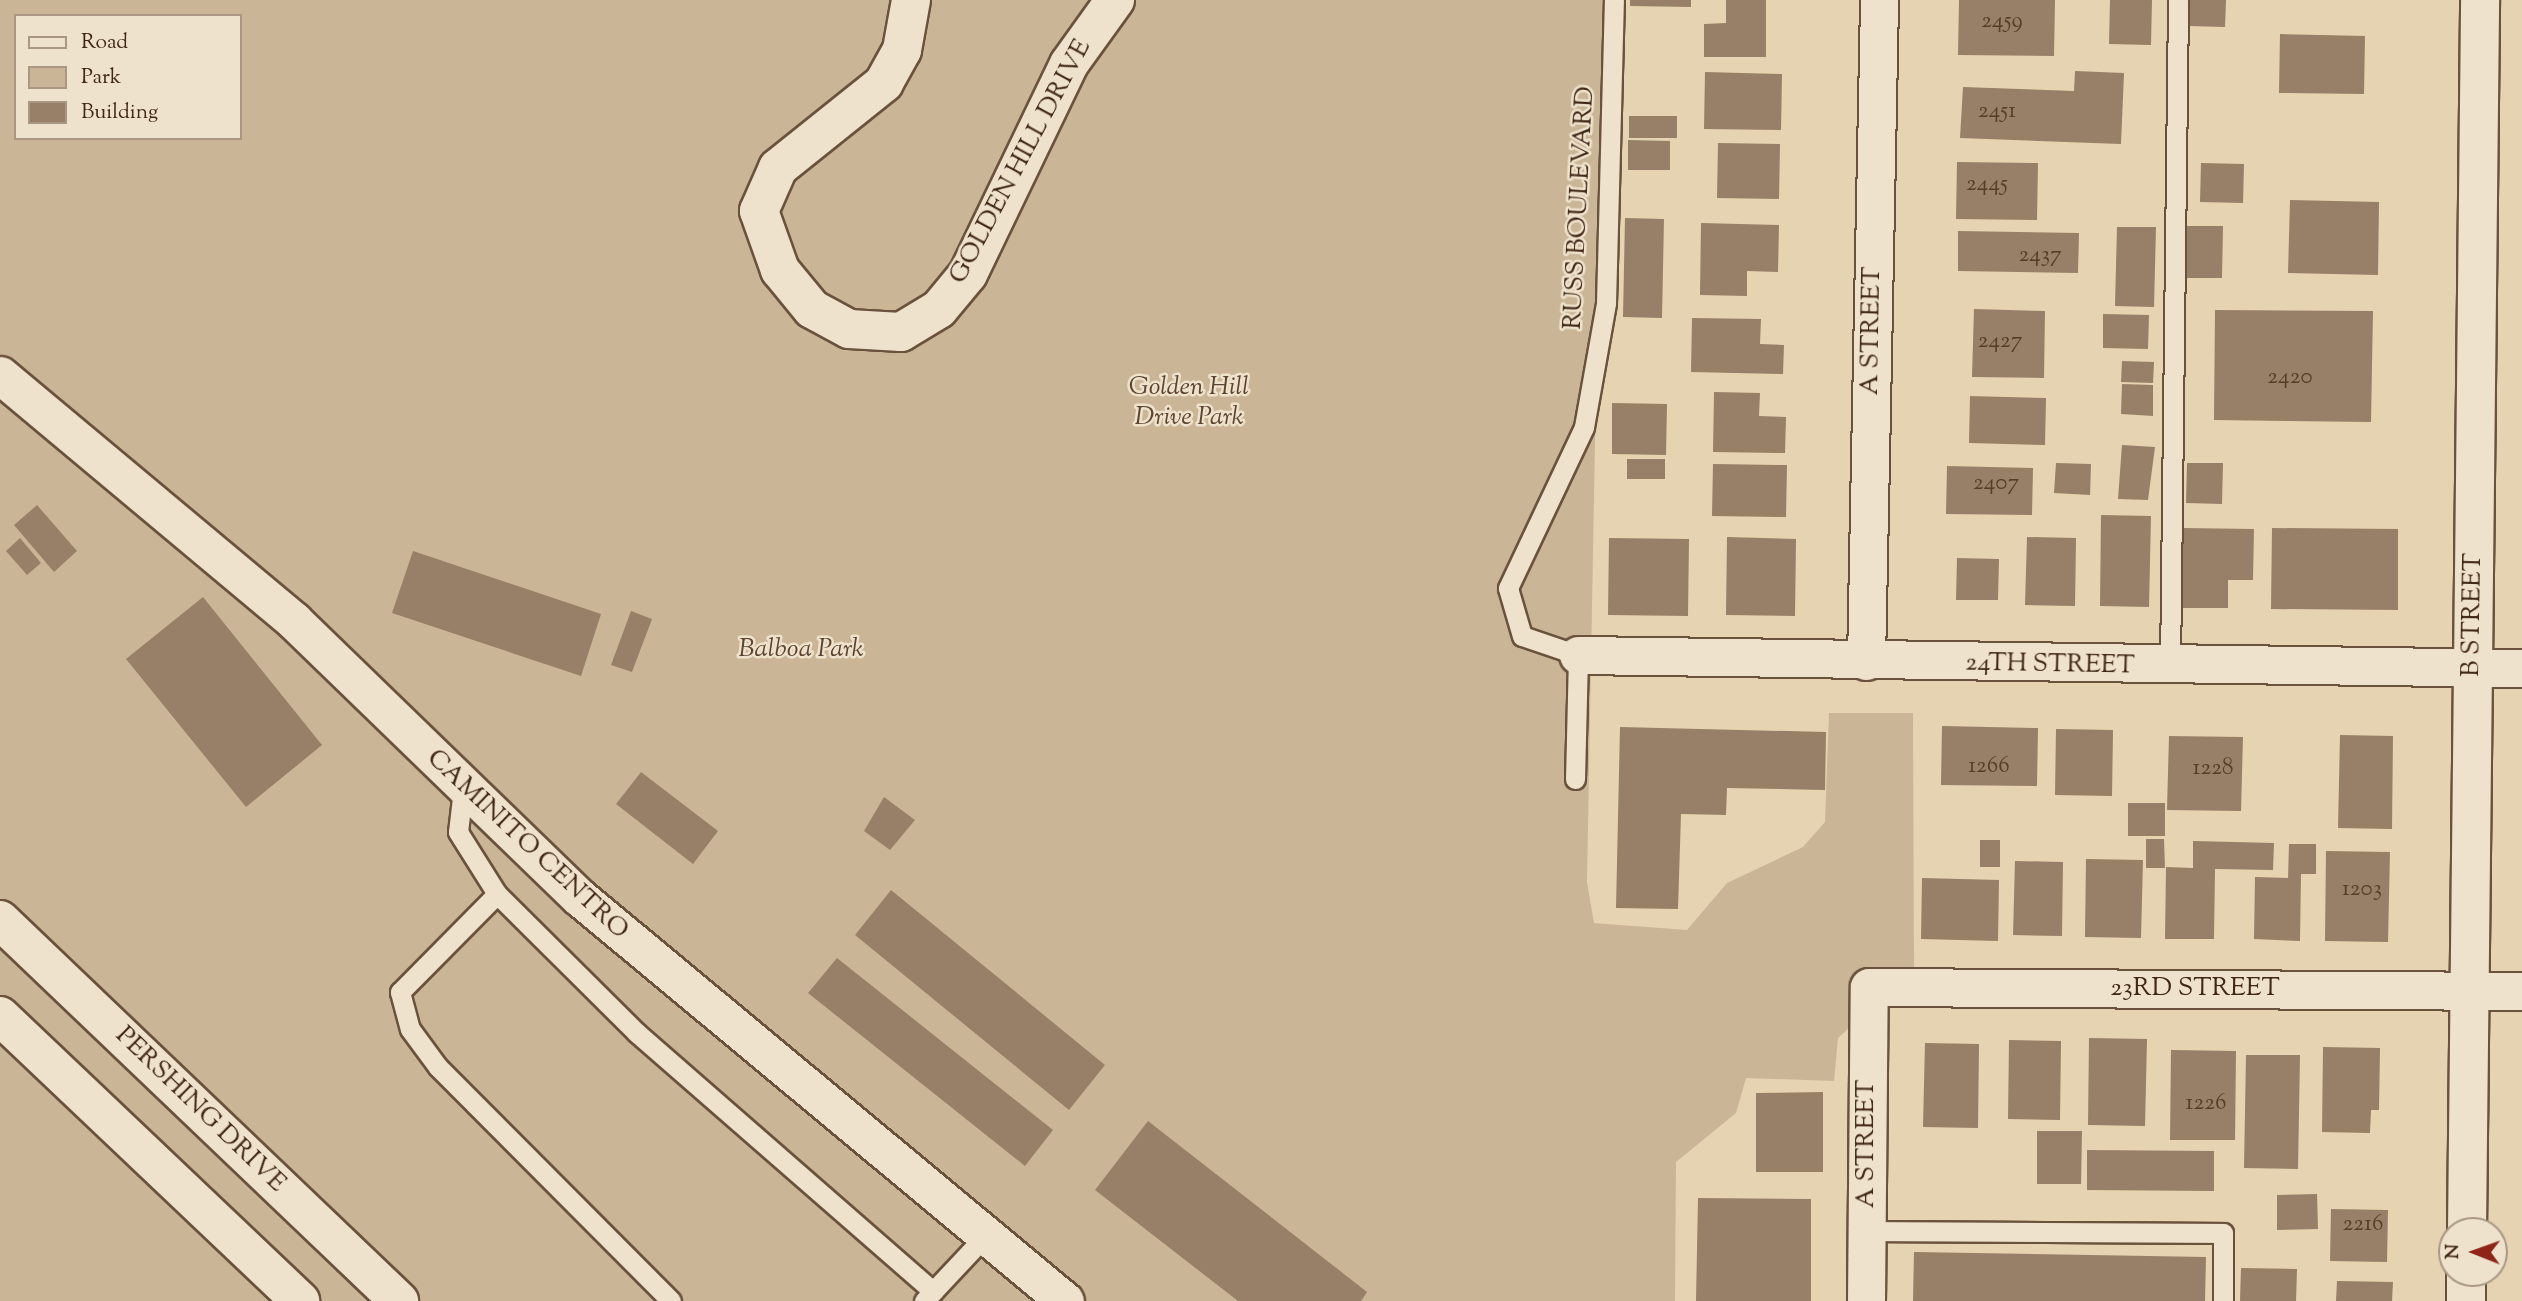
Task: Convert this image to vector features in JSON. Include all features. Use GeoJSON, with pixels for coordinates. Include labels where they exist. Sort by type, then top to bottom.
{"type":"FeatureCollection","features":[{"type":"Feature","properties":{"kind":"main road","name":"GOLDEN HILL DRIVE"},"geometry":{"type":"LineString","coordinates":[[911,0],[902,50],[884,83],[778,168],[760,211],[780,271],[812,309],[849,329],[901,332],[939,309],[968,274],[1069,64],[1115,0]]}},
{"type":"Feature","properties":{"kind":"main road","name":"B STREET"},"geometry":{"type":"LineString","coordinates":[[2467,1217],[2480,0]]}},
{"type":"Feature","properties":{"kind":"main road","name":"PERSHING DRIVE"},"geometry":{"type":"LineString","coordinates":[[0,920],[399,1301]]}},
{"type":"Feature","properties":{"kind":"main road"},"geometry":{"type":"LineString","coordinates":[[0,1016],[300,1301]]}},
{"type":"Feature","properties":{"kind":"street","name":"A STREET"},"geometry":{"type":"LineString","coordinates":[[1866,661],[1878,0]]}},
{"type":"Feature","properties":{"kind":"street","name":"CAMINITO CENTRO"},"geometry":{"type":"LineString","coordinates":[[0,375],[294,621],[463,789],[579,897],[1065,1301]]}},
{"type":"Feature","properties":{"kind":"street","name":"24TH STREET"},"geometry":{"type":"LineString","coordinates":[[1578,655],[2170,667],[2472,670],[2522,668]]}},
{"type":"Feature","properties":{"kind":"street","name":"A STREET"},"geometry":{"type":"LineString","coordinates":[[1866,1301],[1869,987]]}},
{"type":"Feature","properties":{"kind":"street","name":"23RD STREET"},"geometry":{"type":"LineString","coordinates":[[1869,987],[2522,991]]}},
{"type":"Feature","properties":{"kind":"lane","name":"RUSS BOULEVARD"},"geometry":{"type":"LineString","coordinates":[[1578,655],[1522,636],[1508,587],[1584,428],[1606,303],[1614,0]]}},
{"type":"Feature","properties":{"kind":"lane"},"geometry":{"type":"LineString","coordinates":[[2170,667],[2178,0]]}},
{"type":"Feature","properties":{"kind":"lane"},"geometry":{"type":"LineString","coordinates":[[1576,779],[1578,655]]}},
{"type":"Feature","properties":{"kind":"lane"},"geometry":{"type":"LineString","coordinates":[[463,789],[458,832],[497,894],[637,1033],[929,1296],[987,1234]]}},
{"type":"Feature","properties":{"kind":"lane"},"geometry":{"type":"LineString","coordinates":[[497,894],[400,992],[410,1029],[438,1067],[671,1301]]}},
{"type":"Feature","properties":{"kind":"lane"},"geometry":{"type":"LineString","coordinates":[[1867,1231],[2223,1233],[2223,1301]]}},
{"type":"Feature","properties":{"kind":"green space","name":"Balboa Park"},"geometry":{"type":"Polygon","coordinates":[[[0,0],[1603,0],[1587,882],[1594,923],[1687,930],[1727,883],[1803,847],[1825,822],[1829,713],[1913,713],[1914,979],[1883,997],[1838,1038],[1834,1081],[1746,1078],[1736,1113],[1676,1162],[1675,1301],[0,1301],[0,0]]]}},
{"type":"Feature","properties":{"kind":"building"},"geometry":{"type":"Polygon","coordinates":[[[1630,0],[1691,0],[1691,7],[1630,6],[1630,0]]]}},
{"type":"Feature","properties":{"kind":"building"},"geometry":{"type":"Polygon","coordinates":[[[1726,0],[1766,0],[1766,57],[1704,57],[1704,24],[1726,23],[1726,0]]]}},
{"type":"Feature","properties":{"kind":"building"},"geometry":{"type":"Polygon","coordinates":[[[1959,0],[2055,0],[2054,56],[1958,55],[1959,0]]]}},
{"type":"Feature","properties":{"kind":"building"},"geometry":{"type":"Polygon","coordinates":[[[2110,0],[2152,0],[2151,45],[2109,44],[2110,0]]]}},
{"type":"Feature","properties":{"kind":"building"},"geometry":{"type":"Polygon","coordinates":[[[2189,0],[2226,0],[2225,27],[2189,26],[2189,0]]]}},
{"type":"Feature","properties":{"kind":"building"},"geometry":{"type":"Polygon","coordinates":[[[2280,34],[2365,36],[2364,94],[2279,93],[2280,34]]]}},
{"type":"Feature","properties":{"kind":"building"},"geometry":{"type":"Polygon","coordinates":[[[2075,71],[2124,73],[2121,144],[1960,138],[1963,87],[2074,91],[2075,71]]]}},
{"type":"Feature","properties":{"kind":"building"},"geometry":{"type":"Polygon","coordinates":[[[1705,72],[1782,74],[1781,130],[1704,129],[1705,72]]]}},
{"type":"Feature","properties":{"kind":"building"},"geometry":{"type":"Polygon","coordinates":[[[1629,116],[1677,116],[1677,138],[1629,138],[1629,116]]]}},
{"type":"Feature","properties":{"kind":"building"},"geometry":{"type":"Polygon","coordinates":[[[1628,140],[1670,141],[1670,170],[1628,170],[1628,140]]]}},
{"type":"Feature","properties":{"kind":"building"},"geometry":{"type":"Polygon","coordinates":[[[1718,143],[1780,144],[1779,199],[1717,198],[1718,143]]]}},
{"type":"Feature","properties":{"kind":"building"},"geometry":{"type":"Polygon","coordinates":[[[1957,162],[2038,163],[2037,220],[1956,219],[1957,162]]]}},
{"type":"Feature","properties":{"kind":"building"},"geometry":{"type":"Polygon","coordinates":[[[2201,163],[2244,164],[2243,203],[2200,202],[2201,163]]]}},
{"type":"Feature","properties":{"kind":"building"},"geometry":{"type":"Polygon","coordinates":[[[2290,200],[2379,202],[2378,275],[2288,273],[2290,200]]]}},
{"type":"Feature","properties":{"kind":"building"},"geometry":{"type":"Polygon","coordinates":[[[1625,218],[1664,219],[1662,318],[1623,317],[1625,218]]]}},
{"type":"Feature","properties":{"kind":"building"},"geometry":{"type":"Polygon","coordinates":[[[1701,223],[1779,225],[1778,272],[1747,271],[1747,296],[1700,295],[1701,223]]]}},
{"type":"Feature","properties":{"kind":"building"},"geometry":{"type":"Polygon","coordinates":[[[2187,226],[2223,226],[2222,278],[2186,278],[2187,226]]]}},
{"type":"Feature","properties":{"kind":"building"},"geometry":{"type":"Polygon","coordinates":[[[2117,227],[2156,227],[2154,307],[2115,306],[2117,227]]]}},
{"type":"Feature","properties":{"kind":"building"},"geometry":{"type":"Polygon","coordinates":[[[1958,231],[2079,233],[2078,273],[1958,271],[1958,231]]]}},
{"type":"Feature","properties":{"kind":"building"},"geometry":{"type":"Polygon","coordinates":[[[1974,309],[2045,311],[2044,378],[1972,377],[1974,309]]]}},
{"type":"Feature","properties":{"kind":"building"},"geometry":{"type":"Polygon","coordinates":[[[2215,310],[2373,311],[2371,422],[2214,420],[2215,310]]]}},
{"type":"Feature","properties":{"kind":"building"},"geometry":{"type":"Polygon","coordinates":[[[2103,314],[2149,315],[2148,349],[2103,348],[2103,314]]]}},
{"type":"Feature","properties":{"kind":"building"},"geometry":{"type":"Polygon","coordinates":[[[1692,318],[1761,319],[1760,344],[1784,345],[1783,374],[1691,372],[1692,318]]]}},
{"type":"Feature","properties":{"kind":"building"},"geometry":{"type":"Polygon","coordinates":[[[2122,361],[2154,362],[2153,383],[2121,382],[2122,361]]]}},
{"type":"Feature","properties":{"kind":"building"},"geometry":{"type":"Polygon","coordinates":[[[2122,384],[2153,385],[2153,416],[2121,414],[2122,384]]]}},
{"type":"Feature","properties":{"kind":"building"},"geometry":{"type":"Polygon","coordinates":[[[1714,392],[1760,393],[1759,416],[1786,417],[1785,453],[1713,452],[1714,392]]]}},
{"type":"Feature","properties":{"kind":"building"},"geometry":{"type":"Polygon","coordinates":[[[1970,396],[2046,398],[2045,445],[1969,443],[1970,396]]]}},
{"type":"Feature","properties":{"kind":"building"},"geometry":{"type":"Polygon","coordinates":[[[1612,403],[1667,404],[1666,455],[1612,454],[1612,403]]]}},
{"type":"Feature","properties":{"kind":"building"},"geometry":{"type":"Polygon","coordinates":[[[2122,445],[2155,447],[2148,500],[2118,499],[2122,445]]]}},
{"type":"Feature","properties":{"kind":"building"},"geometry":{"type":"Polygon","coordinates":[[[1627,459],[1665,459],[1665,479],[1627,479],[1627,459]]]}},
{"type":"Feature","properties":{"kind":"building"},"geometry":{"type":"Polygon","coordinates":[[[2056,463],[2091,464],[2090,495],[2054,493],[2056,463]]]}},
{"type":"Feature","properties":{"kind":"building"},"geometry":{"type":"Polygon","coordinates":[[[2187,463],[2223,463],[2222,504],[2186,503],[2187,463]]]}},
{"type":"Feature","properties":{"kind":"building"},"geometry":{"type":"Polygon","coordinates":[[[1713,464],[1787,465],[1786,517],[1712,516],[1713,464]]]}},
{"type":"Feature","properties":{"kind":"building"},"geometry":{"type":"Polygon","coordinates":[[[1947,466],[2033,468],[2032,515],[1946,514],[1947,466]]]}},
{"type":"Feature","properties":{"kind":"building"},"geometry":{"type":"Polygon","coordinates":[[[37,505],[77,551],[54,572],[14,525],[37,505]]]}},
{"type":"Feature","properties":{"kind":"building"},"geometry":{"type":"Polygon","coordinates":[[[2101,515],[2151,516],[2149,607],[2100,606],[2101,515]]]}},
{"type":"Feature","properties":{"kind":"building"},"geometry":{"type":"Polygon","coordinates":[[[2183,528],[2254,529],[2253,580],[2228,580],[2228,608],[2181,608],[2183,528]]]}},
{"type":"Feature","properties":{"kind":"building"},"geometry":{"type":"Polygon","coordinates":[[[2272,528],[2398,529],[2398,610],[2271,609],[2272,528]]]}},
{"type":"Feature","properties":{"kind":"building"},"geometry":{"type":"Polygon","coordinates":[[[1727,537],[1796,539],[1795,616],[1726,615],[1727,537]]]}},
{"type":"Feature","properties":{"kind":"building"},"geometry":{"type":"Polygon","coordinates":[[[2027,537],[2076,538],[2075,606],[2025,605],[2027,537]]]}},
{"type":"Feature","properties":{"kind":"building"},"geometry":{"type":"Polygon","coordinates":[[[20,538],[41,563],[27,575],[6,551],[20,538]]]}},
{"type":"Feature","properties":{"kind":"building"},"geometry":{"type":"Polygon","coordinates":[[[1609,538],[1689,539],[1688,616],[1608,615],[1609,538]]]}},
{"type":"Feature","properties":{"kind":"building"},"geometry":{"type":"Polygon","coordinates":[[[413,551],[601,614],[581,676],[392,613],[413,551]]]}},
{"type":"Feature","properties":{"kind":"building"},"geometry":{"type":"Polygon","coordinates":[[[1957,558],[1999,559],[1998,600],[1956,600],[1957,558]]]}},
{"type":"Feature","properties":{"kind":"building"},"geometry":{"type":"Polygon","coordinates":[[[203,597],[322,745],[246,807],[126,659],[203,597]]]}},
{"type":"Feature","properties":{"kind":"building"},"geometry":{"type":"Polygon","coordinates":[[[631,611],[652,619],[632,672],[611,665],[631,611]]]}},
{"type":"Feature","properties":{"kind":"building"},"geometry":{"type":"Polygon","coordinates":[[[1942,726],[2038,728],[2037,786],[1941,785],[1942,726]]]}},
{"type":"Feature","properties":{"kind":"building"},"geometry":{"type":"Polygon","coordinates":[[[1620,727],[1826,732],[1825,790],[1727,788],[1726,815],[1681,814],[1678,909],[1616,908],[1620,727]]]}},
{"type":"Feature","properties":{"kind":"building"},"geometry":{"type":"Polygon","coordinates":[[[2056,729],[2113,730],[2112,796],[2055,795],[2056,729]]]}},
{"type":"Feature","properties":{"kind":"building"},"geometry":{"type":"Polygon","coordinates":[[[2340,735],[2393,736],[2392,829],[2338,828],[2340,735]]]}},
{"type":"Feature","properties":{"kind":"building"},"geometry":{"type":"Polygon","coordinates":[[[2169,736],[2243,737],[2241,811],[2167,810],[2169,736]]]}},
{"type":"Feature","properties":{"kind":"building"},"geometry":{"type":"Polygon","coordinates":[[[641,772],[718,831],[693,864],[616,804],[641,772]]]}},
{"type":"Feature","properties":{"kind":"building"},"geometry":{"type":"Polygon","coordinates":[[[884,797],[915,820],[890,850],[864,831],[884,797]]]}},
{"type":"Feature","properties":{"kind":"building"},"geometry":{"type":"Polygon","coordinates":[[[2128,803],[2165,803],[2165,836],[2128,836],[2128,803]]]}},
{"type":"Feature","properties":{"kind":"building"},"geometry":{"type":"Polygon","coordinates":[[[2146,839],[2164,839],[2165,868],[2146,868],[2146,839]]]}},
{"type":"Feature","properties":{"kind":"building"},"geometry":{"type":"Polygon","coordinates":[[[1980,840],[2000,840],[2000,867],[1980,867],[1980,840]]]}},
{"type":"Feature","properties":{"kind":"building"},"geometry":{"type":"Polygon","coordinates":[[[2193,841],[2274,843],[2273,870],[2215,869],[2214,939],[2165,939],[2166,867],[2193,868],[2193,841]]]}},
{"type":"Feature","properties":{"kind":"building"},"geometry":{"type":"Polygon","coordinates":[[[2289,844],[2316,844],[2316,874],[2301,874],[2300,941],[2254,939],[2255,877],[2288,878],[2289,844]]]}},
{"type":"Feature","properties":{"kind":"building"},"geometry":{"type":"Polygon","coordinates":[[[2326,851],[2390,852],[2388,942],[2325,941],[2326,851]]]}},
{"type":"Feature","properties":{"kind":"building"},"geometry":{"type":"Polygon","coordinates":[[[2086,859],[2143,860],[2141,938],[2085,937],[2086,859]]]}},
{"type":"Feature","properties":{"kind":"building"},"geometry":{"type":"Polygon","coordinates":[[[2015,861],[2063,862],[2062,936],[2013,935],[2015,861]]]}},
{"type":"Feature","properties":{"kind":"building"},"geometry":{"type":"Polygon","coordinates":[[[1922,878],[1999,880],[1998,941],[1921,939],[1922,878]]]}},
{"type":"Feature","properties":{"kind":"building"},"geometry":{"type":"Polygon","coordinates":[[[891,890],[1105,1065],[1069,1110],[855,935],[891,890]]]}},
{"type":"Feature","properties":{"kind":"building"},"geometry":{"type":"Polygon","coordinates":[[[837,958],[1053,1130],[1025,1166],[808,993],[837,958]]]}},
{"type":"Feature","properties":{"kind":"building"},"geometry":{"type":"Polygon","coordinates":[[[2089,1038],[2147,1039],[2145,1126],[2088,1125],[2089,1038]]]}},
{"type":"Feature","properties":{"kind":"building"},"geometry":{"type":"Polygon","coordinates":[[[2009,1040],[2061,1041],[2060,1120],[2008,1119],[2009,1040]]]}},
{"type":"Feature","properties":{"kind":"building"},"geometry":{"type":"Polygon","coordinates":[[[1925,1043],[1979,1044],[1978,1128],[1923,1127],[1925,1043]]]}},
{"type":"Feature","properties":{"kind":"building"},"geometry":{"type":"Polygon","coordinates":[[[2323,1047],[2380,1048],[2379,1110],[2371,1110],[2370,1133],[2322,1132],[2323,1047]]]}},
{"type":"Feature","properties":{"kind":"building"},"geometry":{"type":"Polygon","coordinates":[[[2171,1050],[2236,1051],[2235,1140],[2170,1140],[2171,1050]]]}},
{"type":"Feature","properties":{"kind":"building"},"geometry":{"type":"Polygon","coordinates":[[[2246,1055],[2300,1055],[2298,1169],[2244,1168],[2246,1055]]]}},
{"type":"Feature","properties":{"kind":"building"},"geometry":{"type":"Polygon","coordinates":[[[1823,1092],[1823,1172],[1756,1172],[1756,1093],[1823,1092]]]}},
{"type":"Feature","properties":{"kind":"building"},"geometry":{"type":"Polygon","coordinates":[[[1148,1121],[1367,1292],[1361,1301],[1238,1301],[1095,1190],[1148,1121]]]}},
{"type":"Feature","properties":{"kind":"building"},"geometry":{"type":"Polygon","coordinates":[[[2037,1131],[2082,1131],[2081,1184],[2037,1184],[2037,1131]]]}},
{"type":"Feature","properties":{"kind":"building"},"geometry":{"type":"Polygon","coordinates":[[[2087,1150],[2214,1151],[2214,1191],[2087,1190],[2087,1150]]]}},
{"type":"Feature","properties":{"kind":"building"},"geometry":{"type":"Polygon","coordinates":[[[2317,1194],[2318,1229],[2277,1230],[2277,1195],[2317,1194]]]}},
{"type":"Feature","properties":{"kind":"building"},"geometry":{"type":"Polygon","coordinates":[[[1698,1198],[1811,1199],[1811,1301],[1696,1301],[1698,1198]]]}},
{"type":"Feature","properties":{"kind":"building"},"geometry":{"type":"Polygon","coordinates":[[[2331,1209],[2388,1210],[2387,1262],[2330,1261],[2331,1209]]]}},
{"type":"Feature","properties":{"kind":"building"},"geometry":{"type":"Polygon","coordinates":[[[1914,1252],[2206,1257],[2205,1301],[1913,1301],[1914,1252]]]}},
{"type":"Feature","properties":{"kind":"building"},"geometry":{"type":"Polygon","coordinates":[[[2241,1268],[2297,1269],[2296,1301],[2240,1301],[2241,1268]]]}},
{"type":"Feature","properties":{"kind":"building"},"geometry":{"type":"Polygon","coordinates":[[[2337,1281],[2393,1282],[2392,1301],[2336,1301],[2337,1281]]]}},
{"type":"Feature","properties":{"kind":"park label","name":"Golden Hill Drive Park"},"geometry":{"type":"Point","coordinates":[1189,403]}}]}
